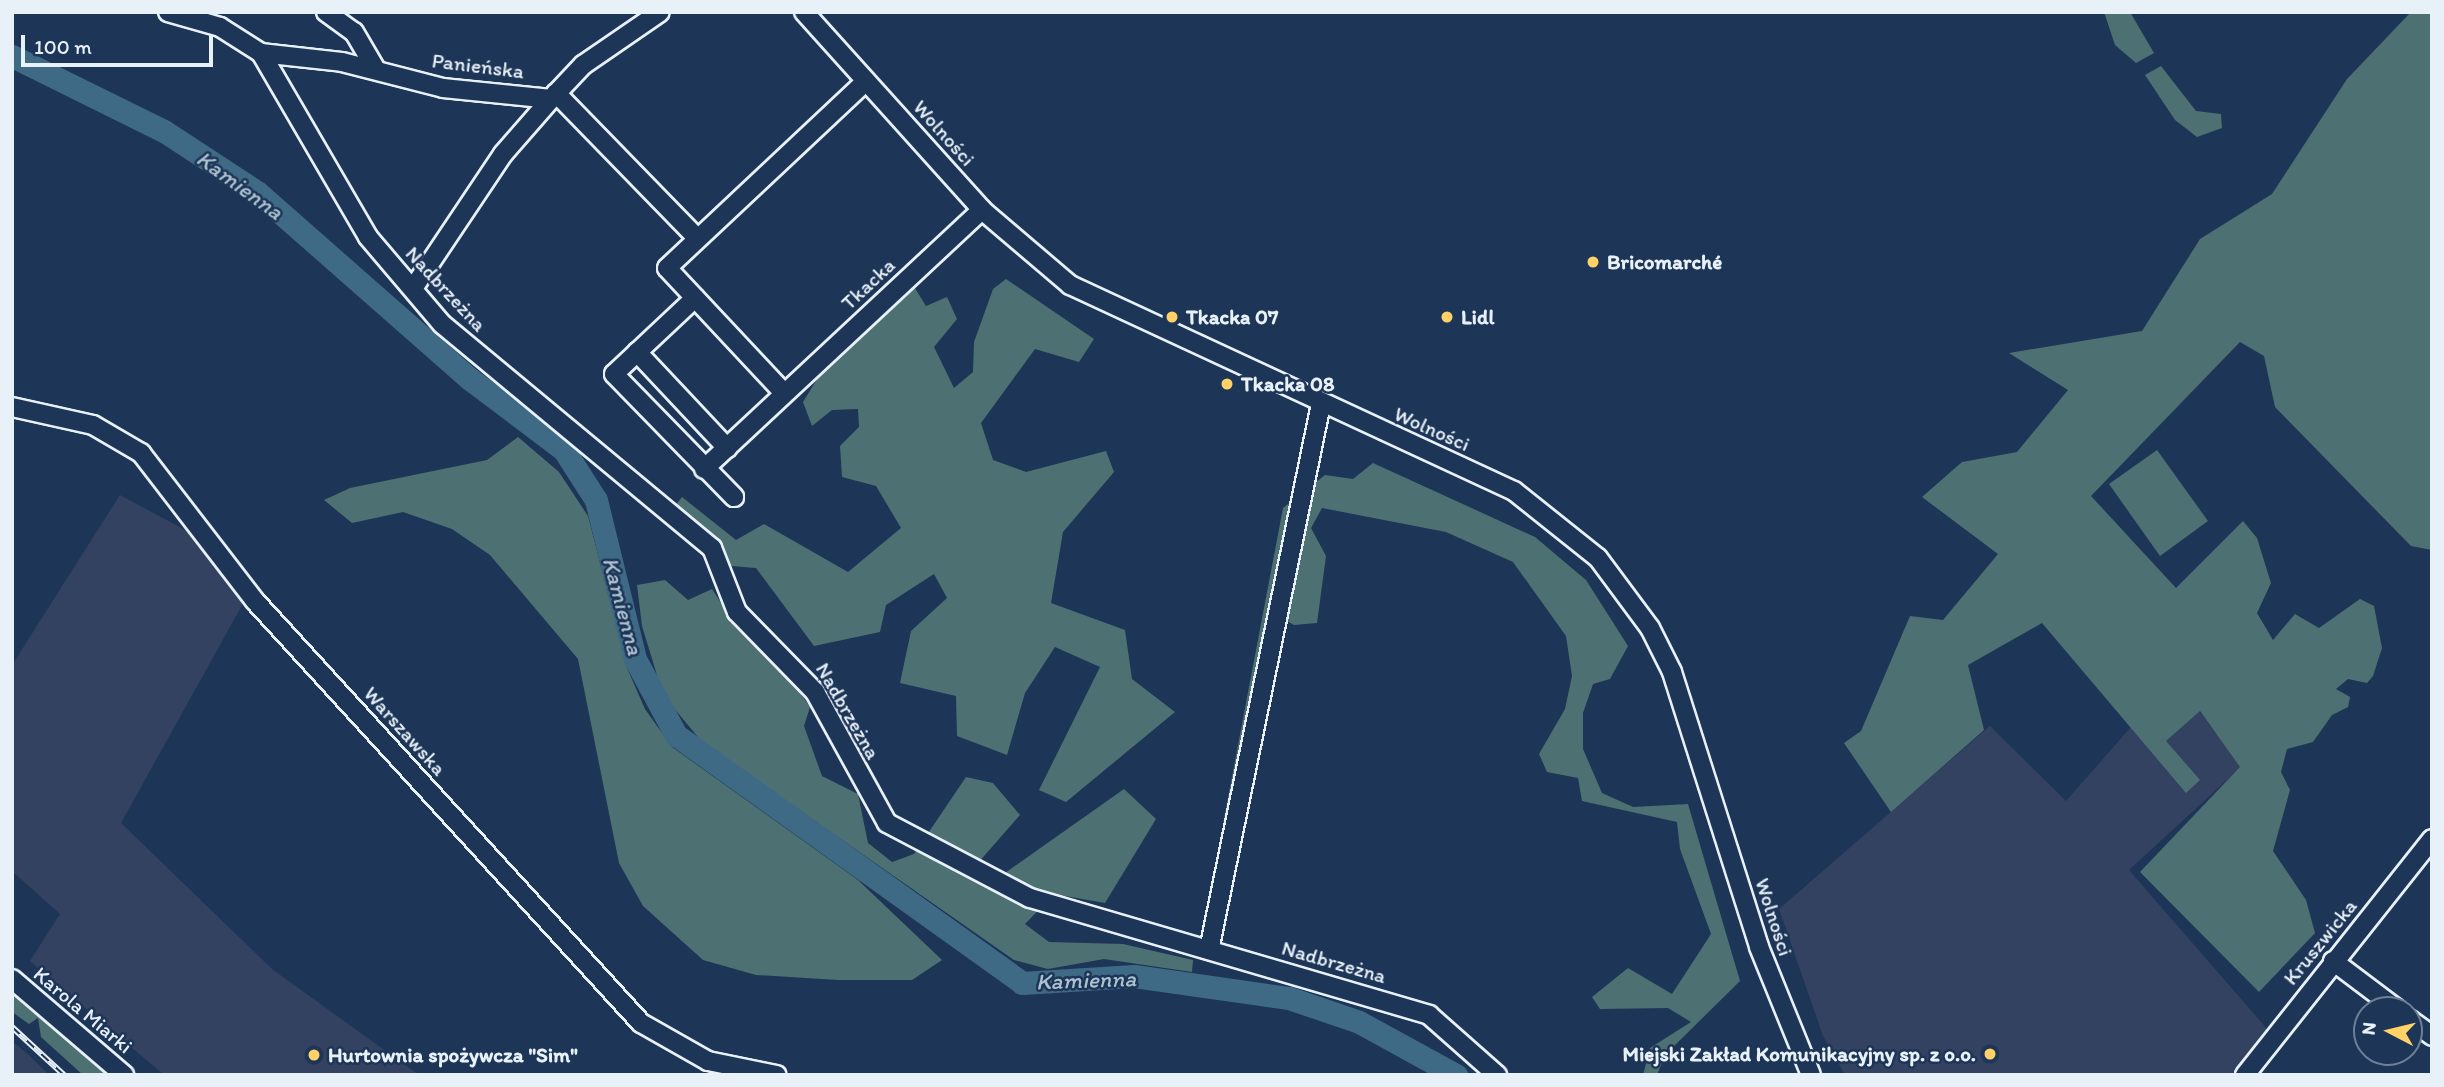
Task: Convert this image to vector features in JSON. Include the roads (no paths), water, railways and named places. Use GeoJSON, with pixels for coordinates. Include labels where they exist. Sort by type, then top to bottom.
{"type":"FeatureCollection","features":[{"type":"Feature","properties":{"kind":"street","name":"Nadbrzeżna"},"geometry":{"type":"LineString","coordinates":[[168,12],[224,19],[261,53],[368,237],[452,333],[712,548],[737,612],[815,692],[887,823],[1017,893],[1429,1016],[1497,1075]]}},
{"type":"Feature","properties":{"kind":"street"},"geometry":{"type":"LineString","coordinates":[[326,12],[354,32],[375,68]]}},
{"type":"Feature","properties":{"kind":"street"},"geometry":{"type":"LineString","coordinates":[[414,287],[503,154],[554,96],[583,65],[660,12]]}},
{"type":"Feature","properties":{"kind":"street","name":"Wolności"},"geometry":{"type":"LineString","coordinates":[[804,12],[1021,249],[1098,303],[1514,491],[1550,514],[1623,589],[1672,672],[1759,947],[1811,1075]]}},
{"type":"Feature","properties":{"kind":"street","name":"Panieńska"},"geometry":{"type":"LineString","coordinates":[[261,53],[375,68],[443,88],[554,96]]}},
{"type":"Feature","properties":{"kind":"street"},"geometry":{"type":"LineString","coordinates":[[784,393],[667,268],[866,81]]}},
{"type":"Feature","properties":{"kind":"street"},"geometry":{"type":"LineString","coordinates":[[554,96],[697,238]]}},
{"type":"Feature","properties":{"kind":"street","name":"Tkacka"},"geometry":{"type":"LineString","coordinates":[[704,469],[982,209]]}},
{"type":"Feature","properties":{"kind":"street"},"geometry":{"type":"LineString","coordinates":[[695,298],[614,374],[734,497]]}},
{"type":"Feature","properties":{"kind":"street"},"geometry":{"type":"LineString","coordinates":[[637,352],[727,448]]}},
{"type":"Feature","properties":{"kind":"street"},"geometry":{"type":"LineString","coordinates":[[1209,950],[1321,404]]}},
{"type":"Feature","properties":{"kind":"street","name":"Warszawska"},"geometry":{"type":"LineString","coordinates":[[12,407],[93,425],[141,453],[255,601],[642,1023],[708,1061],[777,1075]]}},
{"type":"Feature","properties":{"kind":"street","name":"Kruszwicka"},"geometry":{"type":"LineString","coordinates":[[2245,1075],[2432,839]]}},
{"type":"Feature","properties":{"kind":"street"},"geometry":{"type":"LineString","coordinates":[[2333,961],[2379,996]]}},
{"type":"Feature","properties":{"kind":"street","name":"Karola Miarki"},"geometry":{"type":"LineString","coordinates":[[12,979],[124,1075]]}},
{"type":"Feature","properties":{"kind":"waterway","name":"Kamienna"},"geometry":{"type":"LineString","coordinates":[[12,56],[164,131],[257,192],[470,379],[564,450],[596,500],[635,659],[676,735],[1022,983],[1134,976],[1289,998],[1359,1022],[1456,1075]]}},
{"type":"Feature","properties":{"kind":"railway"},"geometry":{"type":"LineString","coordinates":[[12,1027],[64,1075]]}},
{"type":"Feature","properties":{"kind":"place","name":"Bricomarché"},"geometry":{"type":"Point","coordinates":[1593,262]}},
{"type":"Feature","properties":{"kind":"place","name":"Tkacka 07"},"geometry":{"type":"Point","coordinates":[1172,317]}},
{"type":"Feature","properties":{"kind":"place","name":"Lidl"},"geometry":{"type":"Point","coordinates":[1447,317]}},
{"type":"Feature","properties":{"kind":"place","name":"Tkacka 08"},"geometry":{"type":"Point","coordinates":[1227,384]}},
{"type":"Feature","properties":{"kind":"place","name":"Miejski Zakład Komunikacyjny sp. z o.o."},"geometry":{"type":"Point","coordinates":[1990,1054]}},
{"type":"Feature","properties":{"kind":"place","name":"Hurtownia spożywcza \"Sim\""},"geometry":{"type":"Point","coordinates":[314,1055]}}]}
